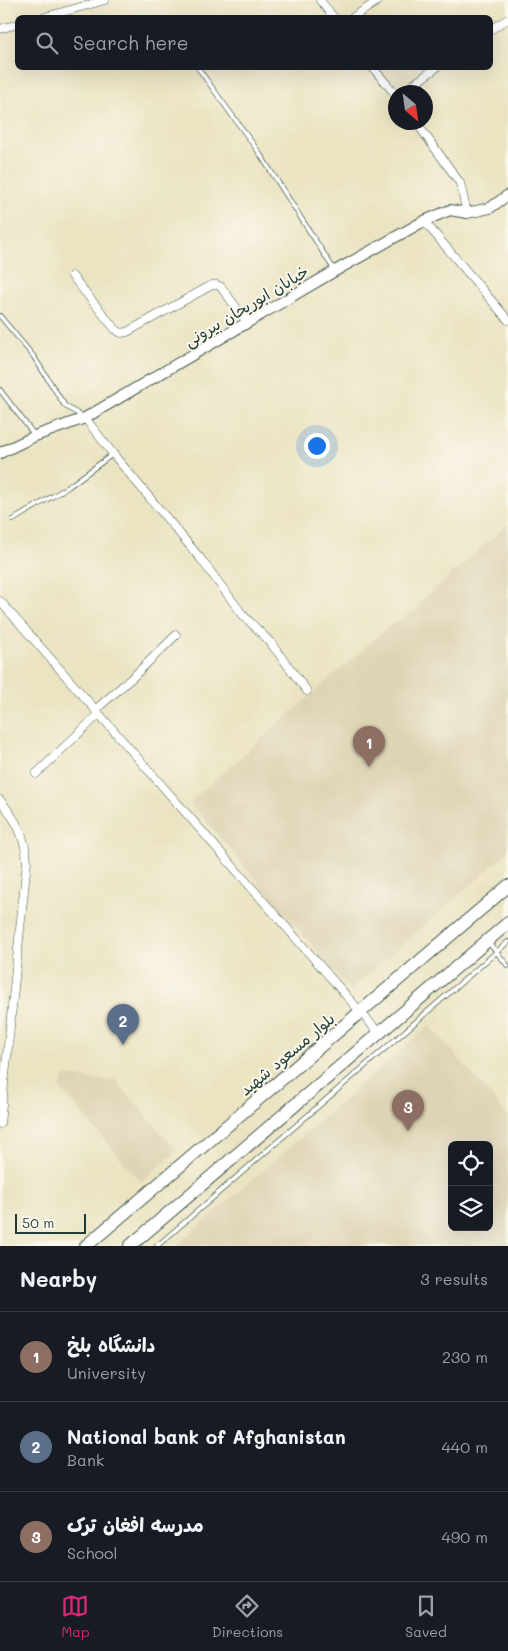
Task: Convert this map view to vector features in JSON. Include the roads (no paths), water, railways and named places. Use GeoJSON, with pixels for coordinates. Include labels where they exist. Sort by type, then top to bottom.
{"type":"FeatureCollection","features":[{"type":"Feature","properties":{"kind":"main road","name":"بلوار مسعود شهید"},"geometry":{"type":"LineString","coordinates":[[86,1246],[508,886]]}},
{"type":"Feature","properties":{"kind":"main road"},"geometry":{"type":"LineString","coordinates":[[130,1246],[508,923]]}},
{"type":"Feature","properties":{"kind":"street"},"geometry":{"type":"LineString","coordinates":[[51,15],[95,1],[105,0]]}},
{"type":"Feature","properties":{"kind":"street"},"geometry":{"type":"LineString","coordinates":[[320,0],[332,15]]}},
{"type":"Feature","properties":{"kind":"street"},"geometry":{"type":"LineString","coordinates":[[356,15],[379,0]]}},
{"type":"Feature","properties":{"kind":"street"},"geometry":{"type":"LineString","coordinates":[[493,28],[508,19]]}},
{"type":"Feature","properties":{"kind":"street"},"geometry":{"type":"LineString","coordinates":[[0,29],[15,25]]}},
{"type":"Feature","properties":{"kind":"street"},"geometry":{"type":"LineString","coordinates":[[376,70],[388,85]]}},
{"type":"Feature","properties":{"kind":"street"},"geometry":{"type":"LineString","coordinates":[[413,85],[433,70]]}},
{"type":"Feature","properties":{"kind":"street"},"geometry":{"type":"LineString","coordinates":[[422,130],[460,183],[467,213]]}},
{"type":"Feature","properties":{"kind":"street","name":"خیابان ابوریحان بیرونی"},"geometry":{"type":"LineString","coordinates":[[0,453],[35,436],[85,418],[247,322],[424,221],[450,210],[467,213],[490,208],[508,195]]}},
{"type":"Feature","properties":{"kind":"street"},"geometry":{"type":"LineString","coordinates":[[424,221],[508,320]]}},
{"type":"Feature","properties":{"kind":"street"},"geometry":{"type":"LineString","coordinates":[[72,276],[115,329],[121,333],[127,332],[217,284],[221,286],[247,322]]}},
{"type":"Feature","properties":{"kind":"street"},"geometry":{"type":"LineString","coordinates":[[85,418],[200,558],[243,615],[270,642],[307,690]]}},
{"type":"Feature","properties":{"kind":"street"},"geometry":{"type":"LineString","coordinates":[[0,601],[380,1033]]}},
{"type":"Feature","properties":{"kind":"street"},"geometry":{"type":"LineString","coordinates":[[36,774],[176,635]]}},
{"type":"Feature","properties":{"kind":"street"},"geometry":{"type":"LineString","coordinates":[[0,800],[22,831],[27,861],[0,1124]]}},
{"type":"Feature","properties":{"kind":"lane"},"geometry":{"type":"LineString","coordinates":[[199,70],[258,151],[335,271]]}},
{"type":"Feature","properties":{"kind":"lane"},"geometry":{"type":"LineString","coordinates":[[0,316],[34,357],[65,406],[85,418]]}},
{"type":"Feature","properties":{"kind":"lane"},"geometry":{"type":"LineString","coordinates":[[0,390],[35,436]]}},
{"type":"Feature","properties":{"kind":"lane"},"geometry":{"type":"LineString","coordinates":[[13,520],[68,487],[113,454]]}},
{"type":"Feature","properties":{"kind":"lane"},"geometry":{"type":"LineString","coordinates":[[487,941],[508,966]]}},
{"type":"Feature","properties":{"kind":"lane"},"geometry":{"type":"LineString","coordinates":[[157,1246],[508,942]]}},
{"type":"Feature","properties":{"kind":"place","name":"دانشگاه بلخ"},"geometry":{"type":"Point","coordinates":[369,767]}},
{"type":"Feature","properties":{"kind":"place","name":"National bank of Afghanistan"},"geometry":{"type":"Point","coordinates":[123,1045]}},
{"type":"Feature","properties":{"kind":"place","name":"مدرسه افغان ترک"},"geometry":{"type":"Point","coordinates":[408,1131]}}]}
